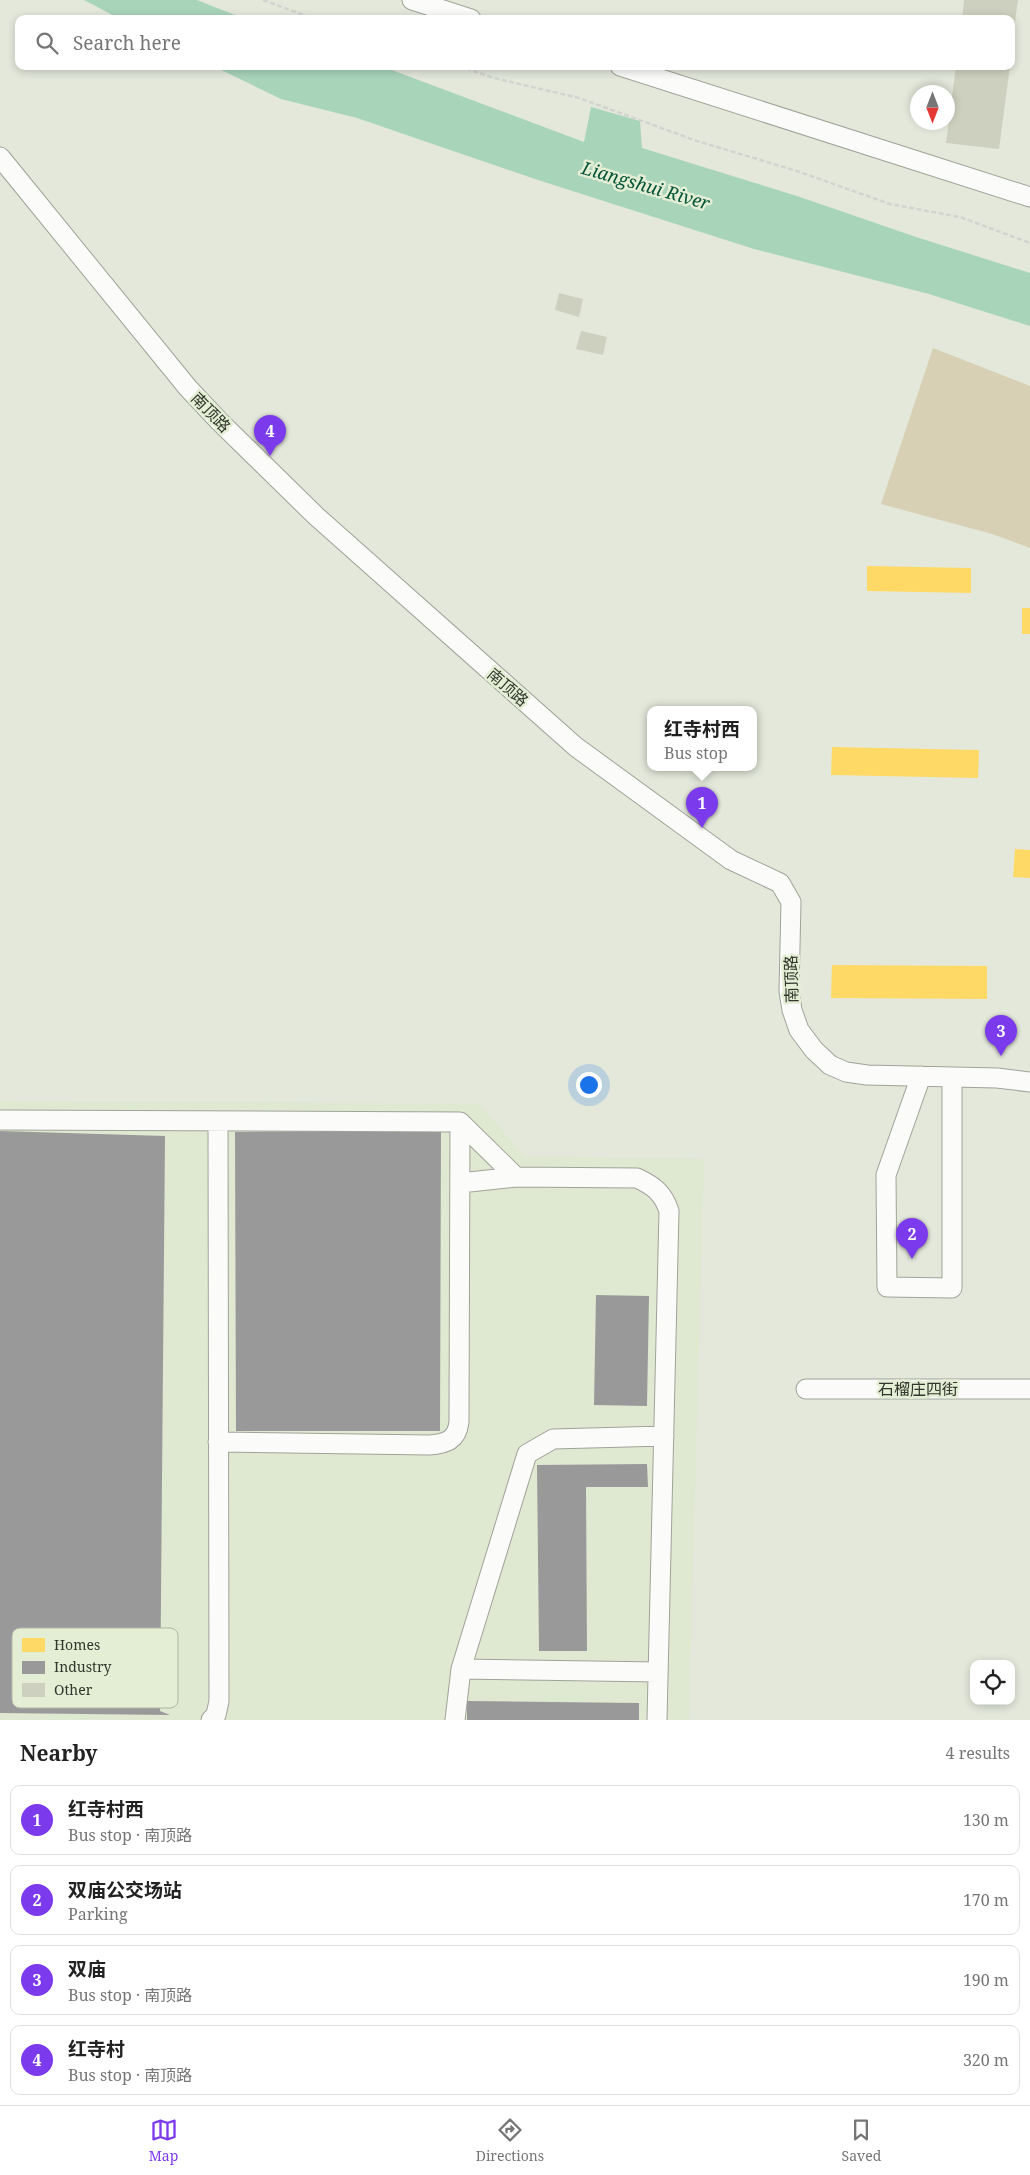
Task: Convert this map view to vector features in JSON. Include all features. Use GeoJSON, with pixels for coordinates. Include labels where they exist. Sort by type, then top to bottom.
{"type":"FeatureCollection","features":[{"type":"Feature","properties":{"kind":"street"},"geometry":{"type":"LineString","coordinates":[[412,0],[459,15]]}},
{"type":"Feature","properties":{"kind":"street"},"geometry":{"type":"LineString","coordinates":[[633,70],[1030,196]]}},
{"type":"Feature","properties":{"kind":"street","name":"南顶路"},"geometry":{"type":"LineString","coordinates":[[0,157],[188,388],[316,516],[576,747],[731,860],[780,883],[791,902],[789,991],[792,1010],[799,1030],[814,1050],[830,1065],[846,1072],[867,1075],[997,1078],[1030,1082]]}},
{"type":"Feature","properties":{"kind":"street"},"geometry":{"type":"LineString","coordinates":[[922,1076],[886,1175],[887,1287],[952,1288],[952,1077]]}},
{"type":"Feature","properties":{"kind":"street"},"geometry":{"type":"LineString","coordinates":[[0,1120],[460,1122],[516,1177]]}},
{"type":"Feature","properties":{"kind":"street"},"geometry":{"type":"LineString","coordinates":[[211,1720],[216,1715],[219,1701],[218,1121]]}},
{"type":"Feature","properties":{"kind":"street"},"geometry":{"type":"LineString","coordinates":[[218,1442],[429,1445],[447,1443],[455,1437],[459,1422],[460,1122]]}},
{"type":"Feature","properties":{"kind":"street"},"geometry":{"type":"LineString","coordinates":[[460,1183],[516,1177],[637,1178],[652,1185],[664,1197],[668,1211],[657,1720]]}},
{"type":"Feature","properties":{"kind":"street","name":"石榴庄四街"},"geometry":{"type":"LineString","coordinates":[[806,1389],[1030,1389]]}},
{"type":"Feature","properties":{"kind":"street"},"geometry":{"type":"LineString","coordinates":[[455,1720],[461,1669],[527,1454],[554,1439],[664,1436]]}},
{"type":"Feature","properties":{"kind":"street"},"geometry":{"type":"LineString","coordinates":[[461,1669],[658,1672]]}},
{"type":"Feature","properties":{"kind":"path"},"geometry":{"type":"LineString","coordinates":[[263,0],[304,15]]}},
{"type":"Feature","properties":{"kind":"path"},"geometry":{"type":"LineString","coordinates":[[471,70],[494,78],[579,98],[697,140],[797,171],[890,204],[960,217],[1030,243]]}},
{"type":"Feature","properties":{"kind":"shaded area"},"geometry":{"type":"Polygon","coordinates":[[[933,348],[1030,386],[1030,548],[992,534],[881,504],[933,348]]]}},
{"type":"Feature","properties":{"kind":"shaded area"},"geometry":{"type":"Polygon","coordinates":[[[0,1101],[480,1104],[524,1156],[704,1159],[689,1720],[0,1720],[0,1101]]]}},
{"type":"Feature","properties":{"kind":"water"},"geometry":{"type":"Polygon","coordinates":[[[84,0],[197,0],[235,15],[112,15],[84,0]]]}},
{"type":"Feature","properties":{"kind":"water","name":"Liangshui River"},"geometry":{"type":"Polygon","coordinates":[[[221,70],[392,70],[584,142],[591,107],[640,121],[642,148],[797,196],[916,237],[1030,273],[1030,326],[929,294],[754,249],[538,180],[357,118],[281,99],[221,70]]]}},
{"type":"Feature","properties":{"kind":"building: Homes"},"geometry":{"type":"Polygon","coordinates":[[[867,566],[971,568],[971,593],[867,591],[867,566]]]}},
{"type":"Feature","properties":{"kind":"building: Homes"},"geometry":{"type":"Polygon","coordinates":[[[1022,608],[1030,608],[1030,634],[1022,634],[1022,608]]]}},
{"type":"Feature","properties":{"kind":"building: Homes"},"geometry":{"type":"Polygon","coordinates":[[[832,747],[979,750],[978,778],[831,775],[832,747]]]}},
{"type":"Feature","properties":{"kind":"building: Homes"},"geometry":{"type":"Polygon","coordinates":[[[1015,849],[1030,850],[1030,878],[1013,877],[1015,849]]]}},
{"type":"Feature","properties":{"kind":"building: Homes"},"geometry":{"type":"Polygon","coordinates":[[[832,965],[987,966],[987,999],[831,998],[832,965]]]}},
{"type":"Feature","properties":{"kind":"building: Industry"},"geometry":{"type":"Polygon","coordinates":[[[441,1130],[440,1431],[236,1431],[235,1132],[441,1130]]]}},
{"type":"Feature","properties":{"kind":"building: Industry"},"geometry":{"type":"Polygon","coordinates":[[[0,1131],[165,1136],[161,1628],[12,1628],[12,1708],[160,1708],[160,1711],[170,1715],[0,1713],[0,1131]]]}},
{"type":"Feature","properties":{"kind":"building: Industry"},"geometry":{"type":"Polygon","coordinates":[[[596,1295],[649,1296],[647,1406],[594,1405],[596,1295]]]}},
{"type":"Feature","properties":{"kind":"building: Industry"},"geometry":{"type":"Polygon","coordinates":[[[647,1464],[648,1487],[586,1487],[587,1651],[539,1651],[537,1465],[647,1464]]]}},
{"type":"Feature","properties":{"kind":"building: Industry"},"geometry":{"type":"Polygon","coordinates":[[[467,1701],[639,1703],[639,1720],[467,1720],[467,1701]]]}},
{"type":"Feature","properties":{"kind":"building: Other"},"geometry":{"type":"Polygon","coordinates":[[[964,0],[1018,0],[1015,22],[1015,15],[962,15],[964,0]]]}},
{"type":"Feature","properties":{"kind":"building: Other"},"geometry":{"type":"Polygon","coordinates":[[[955,70],[1009,70],[999,149],[946,143],[948,130],[955,130],[954,85],[955,70]]]}},
{"type":"Feature","properties":{"kind":"building: Other"},"geometry":{"type":"Polygon","coordinates":[[[559,293],[583,299],[579,317],[555,310],[559,293]]]}},
{"type":"Feature","properties":{"kind":"building: Other"},"geometry":{"type":"Polygon","coordinates":[[[581,331],[607,337],[603,355],[576,349],[581,331]]]}},
{"type":"Feature","properties":{"kind":"place","name":"红寺村"},"geometry":{"type":"Point","coordinates":[270,456]}},
{"type":"Feature","properties":{"kind":"place","name":"红寺村西"},"geometry":{"type":"Point","coordinates":[702,828]}},
{"type":"Feature","properties":{"kind":"place","name":"双庙"},"geometry":{"type":"Point","coordinates":[1001,1056]}},
{"type":"Feature","properties":{"kind":"place","name":"双庙公交场站"},"geometry":{"type":"Point","coordinates":[912,1259]}}]}
